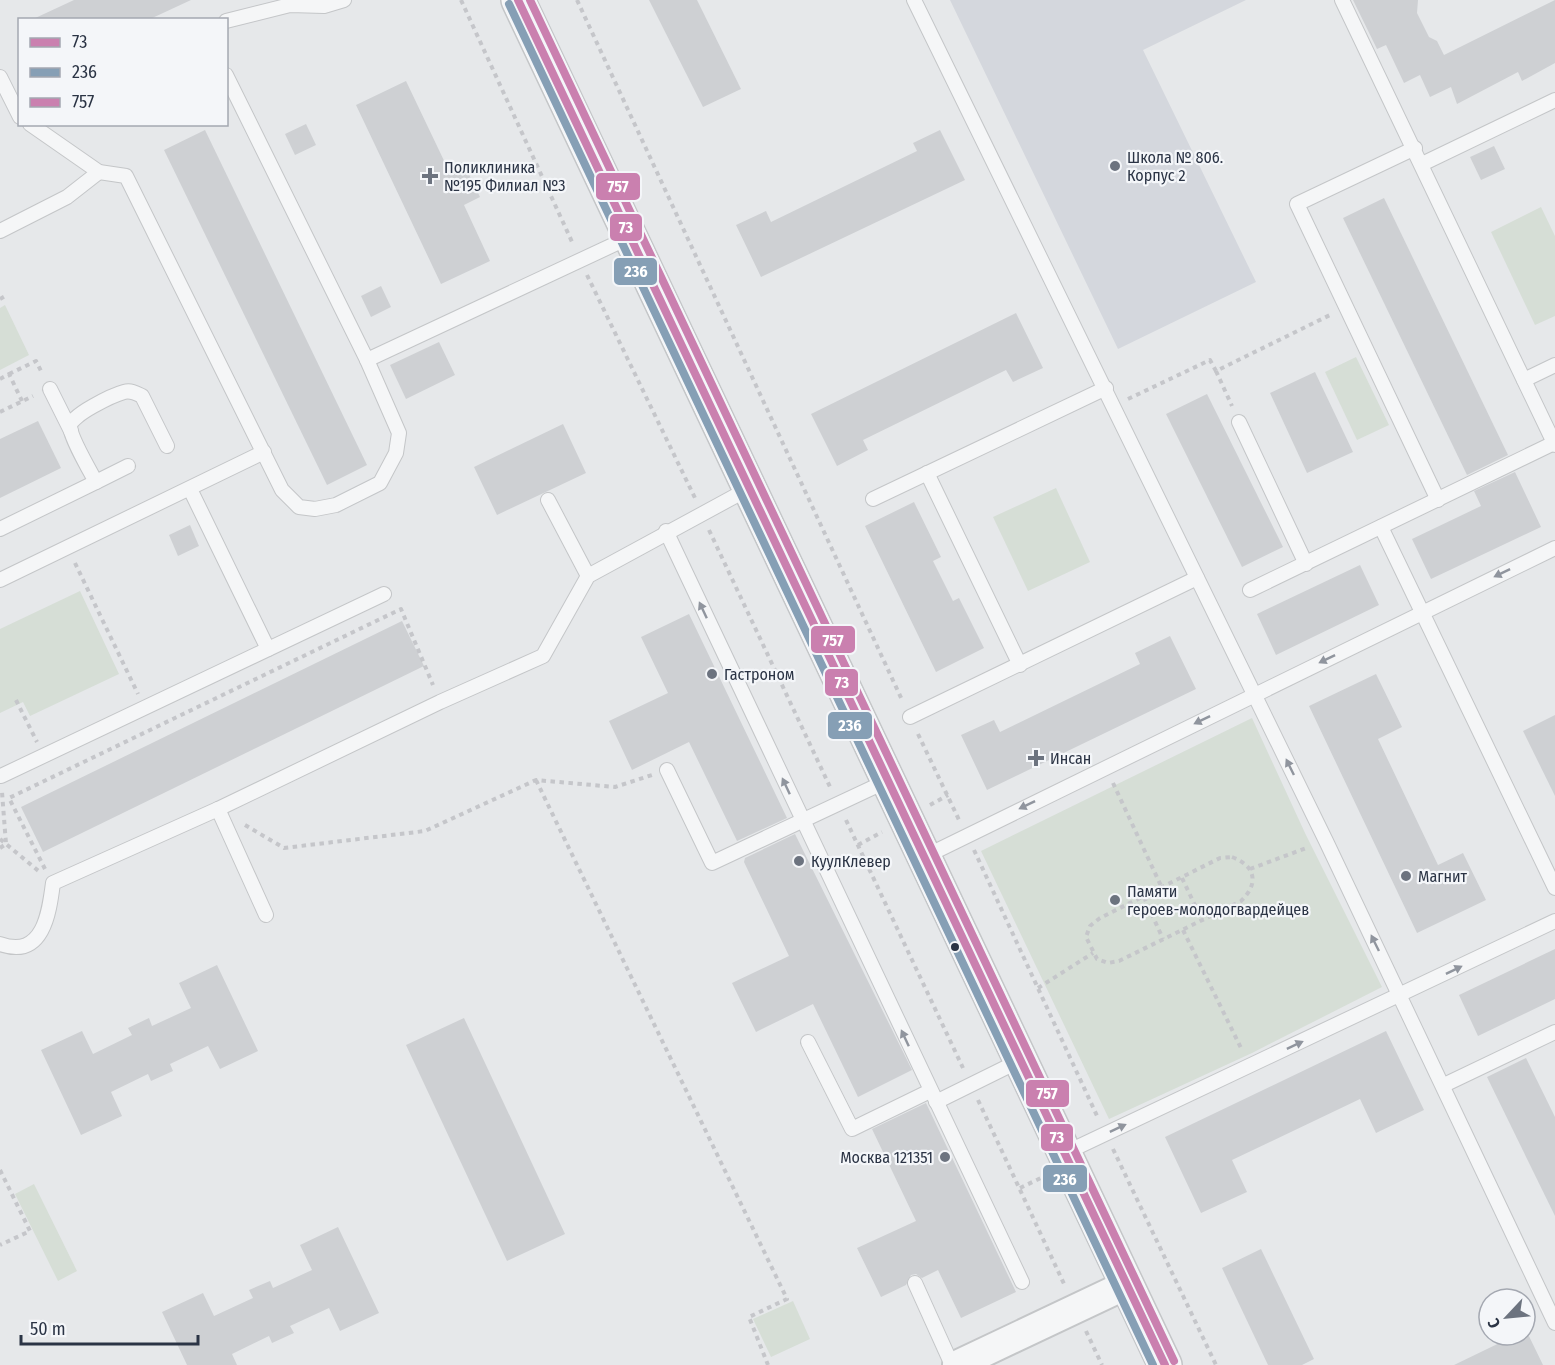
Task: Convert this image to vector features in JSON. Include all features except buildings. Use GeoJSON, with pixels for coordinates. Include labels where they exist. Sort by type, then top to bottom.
{"type":"FeatureCollection","features":[{"type":"Feature","properties":{"kind":"street"},"geometry":{"type":"LineString","coordinates":[[518,0],[1165,1365]]}},
{"type":"Feature","properties":{"kind":"street"},"geometry":{"type":"LineString","coordinates":[[955,1365],[1128,1284]]}},
{"type":"Feature","properties":{"kind":"lane"},"geometry":{"type":"LineString","coordinates":[[228,20],[290,5],[324,6],[344,0]]}},
{"type":"Feature","properties":{"kind":"lane"},"geometry":{"type":"LineString","coordinates":[[914,0],[1106,388],[1401,995],[1555,1323]]}},
{"type":"Feature","properties":{"kind":"lane"},"geometry":{"type":"LineString","coordinates":[[1250,590],[1555,444],[1342,0]]}},
{"type":"Feature","properties":{"kind":"lane"},"geometry":{"type":"LineString","coordinates":[[0,76],[18,115]]}},
{"type":"Feature","properties":{"kind":"lane"},"geometry":{"type":"LineString","coordinates":[[33,126],[99,172],[126,176],[282,490],[299,507],[315,509],[336,505],[380,483],[396,453],[399,433],[367,360],[228,79]]}},
{"type":"Feature","properties":{"kind":"lane"},"geometry":{"type":"LineString","coordinates":[[1422,164],[1555,100]]}},
{"type":"Feature","properties":{"kind":"lane"},"geometry":{"type":"LineString","coordinates":[[1414,148],[1297,204],[1438,500]]}},
{"type":"Feature","properties":{"kind":"lane"},"geometry":{"type":"LineString","coordinates":[[0,231],[66,196],[99,172]]}},
{"type":"Feature","properties":{"kind":"lane"},"geometry":{"type":"LineString","coordinates":[[367,360],[630,237]]}},
{"type":"Feature","properties":{"kind":"lane"},"geometry":{"type":"LineString","coordinates":[[1524,380],[1555,365]]}},
{"type":"Feature","properties":{"kind":"lane"},"geometry":{"type":"LineString","coordinates":[[873,499],[1106,388]]}},
{"type":"Feature","properties":{"kind":"lane"},"geometry":{"type":"LineString","coordinates":[[50,389],[96,482]]}},
{"type":"Feature","properties":{"kind":"lane"},"geometry":{"type":"LineString","coordinates":[[71,431],[72,421],[78,415],[124,392],[131,391],[142,396],[167,446]]}},
{"type":"Feature","properties":{"kind":"lane"},"geometry":{"type":"LineString","coordinates":[[1239,422],[1306,564]]}},
{"type":"Feature","properties":{"kind":"lane"},"geometry":{"type":"LineString","coordinates":[[0,580],[264,452]]}},
{"type":"Feature","properties":{"kind":"lane"},"geometry":{"type":"LineString","coordinates":[[0,529],[128,466]]}},
{"type":"Feature","properties":{"kind":"lane"},"geometry":{"type":"LineString","coordinates":[[927,473],[1020,665]]}},
{"type":"Feature","properties":{"kind":"lane"},"geometry":{"type":"LineString","coordinates":[[0,944],[13,947],[26,945],[34,940],[48,918],[53,883],[218,809],[440,702],[543,657],[588,576],[666,531],[750,488]]}},
{"type":"Feature","properties":{"kind":"lane"},"geometry":{"type":"LineString","coordinates":[[190,489],[268,649]]}},
{"type":"Feature","properties":{"kind":"lane"},"geometry":{"type":"LineString","coordinates":[[548,500],[588,576]]}},
{"type":"Feature","properties":{"kind":"lane"},"geometry":{"type":"LineString","coordinates":[[1381,527],[1555,888]]}},
{"type":"Feature","properties":{"kind":"lane"},"geometry":{"type":"LineString","coordinates":[[666,531],[1022,1282]]}},
{"type":"Feature","properties":{"kind":"lane"},"geometry":{"type":"LineString","coordinates":[[924,857],[1555,548]]}},
{"type":"Feature","properties":{"kind":"lane"},"geometry":{"type":"LineString","coordinates":[[910,717],[1197,578]]}},
{"type":"Feature","properties":{"kind":"lane"},"geometry":{"type":"LineString","coordinates":[[0,776],[384,594]]}},
{"type":"Feature","properties":{"kind":"lane"},"geometry":{"type":"LineString","coordinates":[[667,770],[712,863],[889,780]]}},
{"type":"Feature","properties":{"kind":"lane"},"geometry":{"type":"LineString","coordinates":[[218,809],[266,915]]}},
{"type":"Feature","properties":{"kind":"lane"},"geometry":{"type":"LineString","coordinates":[[1065,1153],[1555,921]]}},
{"type":"Feature","properties":{"kind":"lane"},"geometry":{"type":"LineString","coordinates":[[1444,1085],[1555,1032]]}},
{"type":"Feature","properties":{"kind":"lane"},"geometry":{"type":"LineString","coordinates":[[808,1042],[852,1129],[933,1097],[971,1085],[1022,1060]]}},
{"type":"Feature","properties":{"kind":"lane"},"geometry":{"type":"LineString","coordinates":[[915,1283],[955,1365]]}},
{"type":"Feature","properties":{"kind":"path"},"geometry":{"type":"LineString","coordinates":[[460,0],[580,261],[702,513],[1102,1365]]}},
{"type":"Feature","properties":{"kind":"path"},"geometry":{"type":"LineString","coordinates":[[578,0],[910,717],[1216,1365]]}},
{"type":"Feature","properties":{"kind":"path"},"geometry":{"type":"LineString","coordinates":[[0,299],[7,295]]}},
{"type":"Feature","properties":{"kind":"path"},"geometry":{"type":"LineString","coordinates":[[1216,371],[1346,307]]}},
{"type":"Feature","properties":{"kind":"path"},"geometry":{"type":"LineString","coordinates":[[1114,406],[1210,360],[1239,422]]}},
{"type":"Feature","properties":{"kind":"path"},"geometry":{"type":"LineString","coordinates":[[0,379],[36,361],[50,389]]}},
{"type":"Feature","properties":{"kind":"path"},"geometry":{"type":"LineString","coordinates":[[9,374],[22,401]]}},
{"type":"Feature","properties":{"kind":"path"},"geometry":{"type":"LineString","coordinates":[[0,412],[34,395],[39,405]]}},
{"type":"Feature","properties":{"kind":"path"},"geometry":{"type":"LineString","coordinates":[[67,548],[145,708]]}},
{"type":"Feature","properties":{"kind":"path"},"geometry":{"type":"LineString","coordinates":[[53,883],[9,798],[401,609],[440,702]]}},
{"type":"Feature","properties":{"kind":"path"},"geometry":{"type":"LineString","coordinates":[[16,700],[44,756]]}},
{"type":"Feature","properties":{"kind":"path"},"geometry":{"type":"LineString","coordinates":[[1105,767],[1162,888]]}},
{"type":"Feature","properties":{"kind":"path"},"geometry":{"type":"LineString","coordinates":[[218,809],[284,848],[425,831],[536,780],[615,788],[667,770]]}},
{"type":"Feature","properties":{"kind":"path"},"geometry":{"type":"LineString","coordinates":[[0,776],[6,844]]}},
{"type":"Feature","properties":{"kind":"path"},"geometry":{"type":"LineString","coordinates":[[536,780],[787,1299],[749,1317],[768,1365]]}},
{"type":"Feature","properties":{"kind":"path"},"geometry":{"type":"LineString","coordinates":[[0,839],[53,883]]}},
{"type":"Feature","properties":{"kind":"path"},"geometry":{"type":"LineString","coordinates":[[1250,869],[1326,841]]}},
{"type":"Feature","properties":{"kind":"path"},"geometry":{"type":"LineString","coordinates":[[0,848],[6,844]]}},
{"type":"Feature","properties":{"kind":"path"},"geometry":{"type":"LineString","coordinates":[[1232,857],[1243,861],[1250,869],[1253,880],[1251,892],[1241,901],[1119,961],[1107,963],[1097,959],[1086,938],[1090,926],[1100,918],[1182,878],[1220,858],[1232,857]]}},
{"type":"Feature","properties":{"kind":"path"},"geometry":{"type":"LineString","coordinates":[[1182,878],[1202,920]]}},
{"type":"Feature","properties":{"kind":"path"},"geometry":{"type":"LineString","coordinates":[[1144,897],[1164,939]]}},
{"type":"Feature","properties":{"kind":"path"},"geometry":{"type":"LineString","coordinates":[[1183,930],[1250,1066]]}},
{"type":"Feature","properties":{"kind":"path"},"geometry":{"type":"LineString","coordinates":[[1038,988],[1093,953]]}},
{"type":"Feature","properties":{"kind":"path"},"geometry":{"type":"LineString","coordinates":[[0,1170],[30,1231],[0,1245]]}},
{"type":"Feature","properties":{"kind":"shaded area","name":"Школа № 806. Корпус 2"},"geometry":{"type":"Polygon","coordinates":[[[950,0],[1246,0],[1143,50],[1256,282],[1118,349],[950,0]]]}},
{"type":"Feature","properties":{"kind":"shaded area"},"geometry":{"type":"Polygon","coordinates":[[[1541,207],[1555,236],[1555,316],[1535,325],[1491,232],[1541,207]]]}},
{"type":"Feature","properties":{"kind":"shaded area"},"geometry":{"type":"Polygon","coordinates":[[[5,305],[29,355],[0,370],[0,308],[5,305]]]}},
{"type":"Feature","properties":{"kind":"shaded area"},"geometry":{"type":"Polygon","coordinates":[[[1356,357],[1389,425],[1357,440],[1325,372],[1356,357]]]}},
{"type":"Feature","properties":{"kind":"shaded area"},"geometry":{"type":"Polygon","coordinates":[[[1056,488],[1090,562],[1028,591],[993,517],[1056,488]]]}},
{"type":"Feature","properties":{"kind":"shaded area"},"geometry":{"type":"Polygon","coordinates":[[[80,591],[119,674],[30,716],[23,702],[0,713],[0,629],[80,591]]]}},
{"type":"Feature","properties":{"kind":"shaded area"},"geometry":{"type":"Polygon","coordinates":[[[1252,718],[1305,833],[1382,987],[1252,1053],[1109,1119],[981,851],[1252,718]]]}},
{"type":"Feature","properties":{"kind":"shaded area"},"geometry":{"type":"Polygon","coordinates":[[[34,1184],[77,1271],[58,1281],[15,1194],[34,1184]]]}},
{"type":"Feature","properties":{"kind":"shaded area"},"geometry":{"type":"Polygon","coordinates":[[[793,1301],[810,1339],[771,1357],[753,1319],[793,1301]]]}},
{"type":"Feature","properties":{"kind":"transit line","name":"73"},"geometry":{"type":"LineString","coordinates":[[518,0],[1165,1365]]}},
{"type":"Feature","properties":{"kind":"transit line","name":"757"},"geometry":{"type":"LineString","coordinates":[[530,0],[1174,1361]]}},
{"type":"Feature","properties":{"kind":"transit line","name":"236"},"geometry":{"type":"LineString","coordinates":[[509,4],[1153,1365]]}},
{"type":"Feature","properties":{"kind":"place","name":"Школа № 806. Корпус 2"},"geometry":{"type":"Point","coordinates":[1115,166]}},
{"type":"Feature","properties":{"kind":"place","name":"Поликлиника №195 Филиал №3"},"geometry":{"type":"Point","coordinates":[430,176]}},
{"type":"Feature","properties":{"kind":"place","name":"Гастроном"},"geometry":{"type":"Point","coordinates":[712,674]}},
{"type":"Feature","properties":{"kind":"place","name":"Инсан"},"geometry":{"type":"Point","coordinates":[1036,758]}},
{"type":"Feature","properties":{"kind":"place","name":"КуулКлевер"},"geometry":{"type":"Point","coordinates":[799,861]}},
{"type":"Feature","properties":{"kind":"place","name":"Магнит"},"geometry":{"type":"Point","coordinates":[1406,876]}},
{"type":"Feature","properties":{"kind":"place","name":"Памяти героев-молодогвардейцев"},"geometry":{"type":"Point","coordinates":[1115,900]}},
{"type":"Feature","properties":{"kind":"place","name":"Москва 121351"},"geometry":{"type":"Point","coordinates":[945,1157]}}]}
